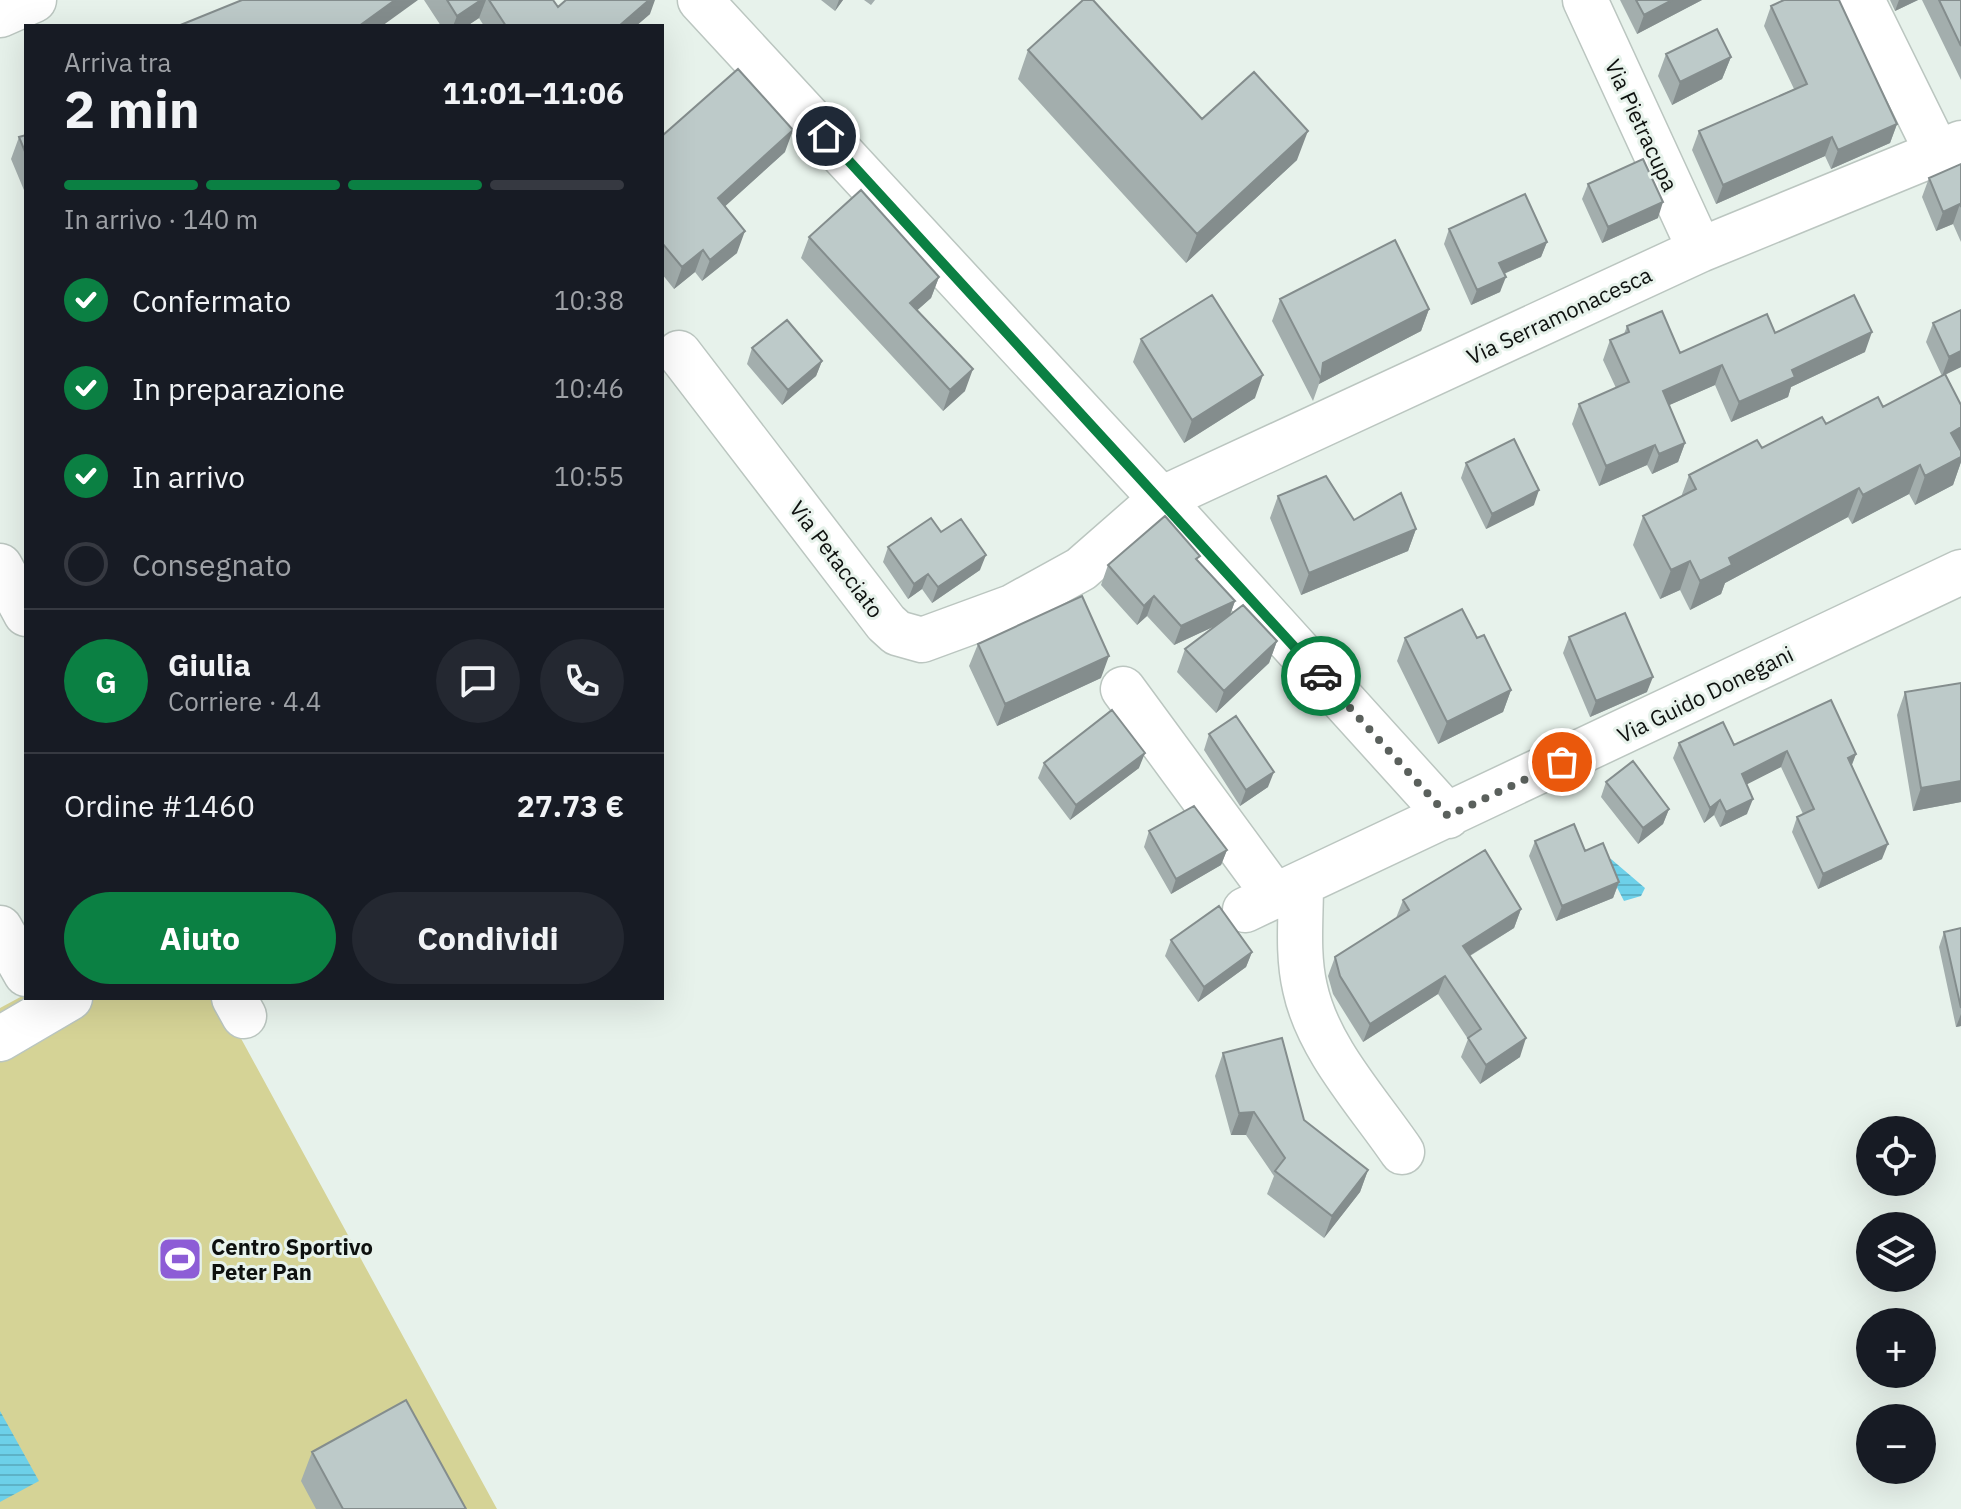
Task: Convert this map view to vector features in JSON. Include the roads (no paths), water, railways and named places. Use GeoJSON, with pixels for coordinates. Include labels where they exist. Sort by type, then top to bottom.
{"type":"FeatureCollection","features":[{"type":"Feature","properties":{"kind":"street"},"geometry":{"type":"LineString","coordinates":[[0,15],[34,0]]}},
{"type":"Feature","properties":{"kind":"street"},"geometry":{"type":"LineString","coordinates":[[700,0],[1161,499],[1448,816]]}},
{"type":"Feature","properties":{"kind":"street","name":"Via Pietracupa"},"geometry":{"type":"LineString","coordinates":[[1585,0],[1700,250]]}},
{"type":"Feature","properties":{"kind":"street"},"geometry":{"type":"LineString","coordinates":[[1862,0],[1949,149]]}},
{"type":"Feature","properties":{"kind":"street","name":"Via Serramonacesca"},"geometry":{"type":"LineString","coordinates":[[1161,499],[1700,250],[1949,149]]}},
{"type":"Feature","properties":{"kind":"street","name":"Via Petacciato"},"geometry":{"type":"LineString","coordinates":[[679,353],[886,623],[909,638],[937,637],[1053,588],[1099,554],[1161,499]]}},
{"type":"Feature","properties":{"kind":"street"},"geometry":{"type":"LineString","coordinates":[[0,566],[24,610]]}},
{"type":"Feature","properties":{"kind":"street","name":"Via Guido Donegani"},"geometry":{"type":"LineString","coordinates":[[1274,896],[1961,572]]}},
{"type":"Feature","properties":{"kind":"street"},"geometry":{"type":"LineString","coordinates":[[1123,689],[1274,896],[1300,955],[1312,1013],[1324,1038],[1402,1152]]}},
{"type":"Feature","properties":{"kind":"street"},"geometry":{"type":"LineString","coordinates":[[0,928],[24,970]]}},
{"type":"Feature","properties":{"kind":"street"},"geometry":{"type":"LineString","coordinates":[[0,1039],[67,1000]]}},
{"type":"Feature","properties":{"kind":"water"},"geometry":{"type":"Polygon","coordinates":[[[1611,859],[1645,888],[1641,896],[1624,901],[1604,862],[1611,859]]]}},
{"type":"Feature","properties":{"kind":"water"},"geometry":{"type":"Polygon","coordinates":[[[0,1411],[39,1481],[0,1502],[0,1411]]]}},
{"type":"Feature","properties":{"kind":"place","name":"Centro Sportivo Peter Pan"},"geometry":{"type":"Point","coordinates":[180,1259]}}]}
